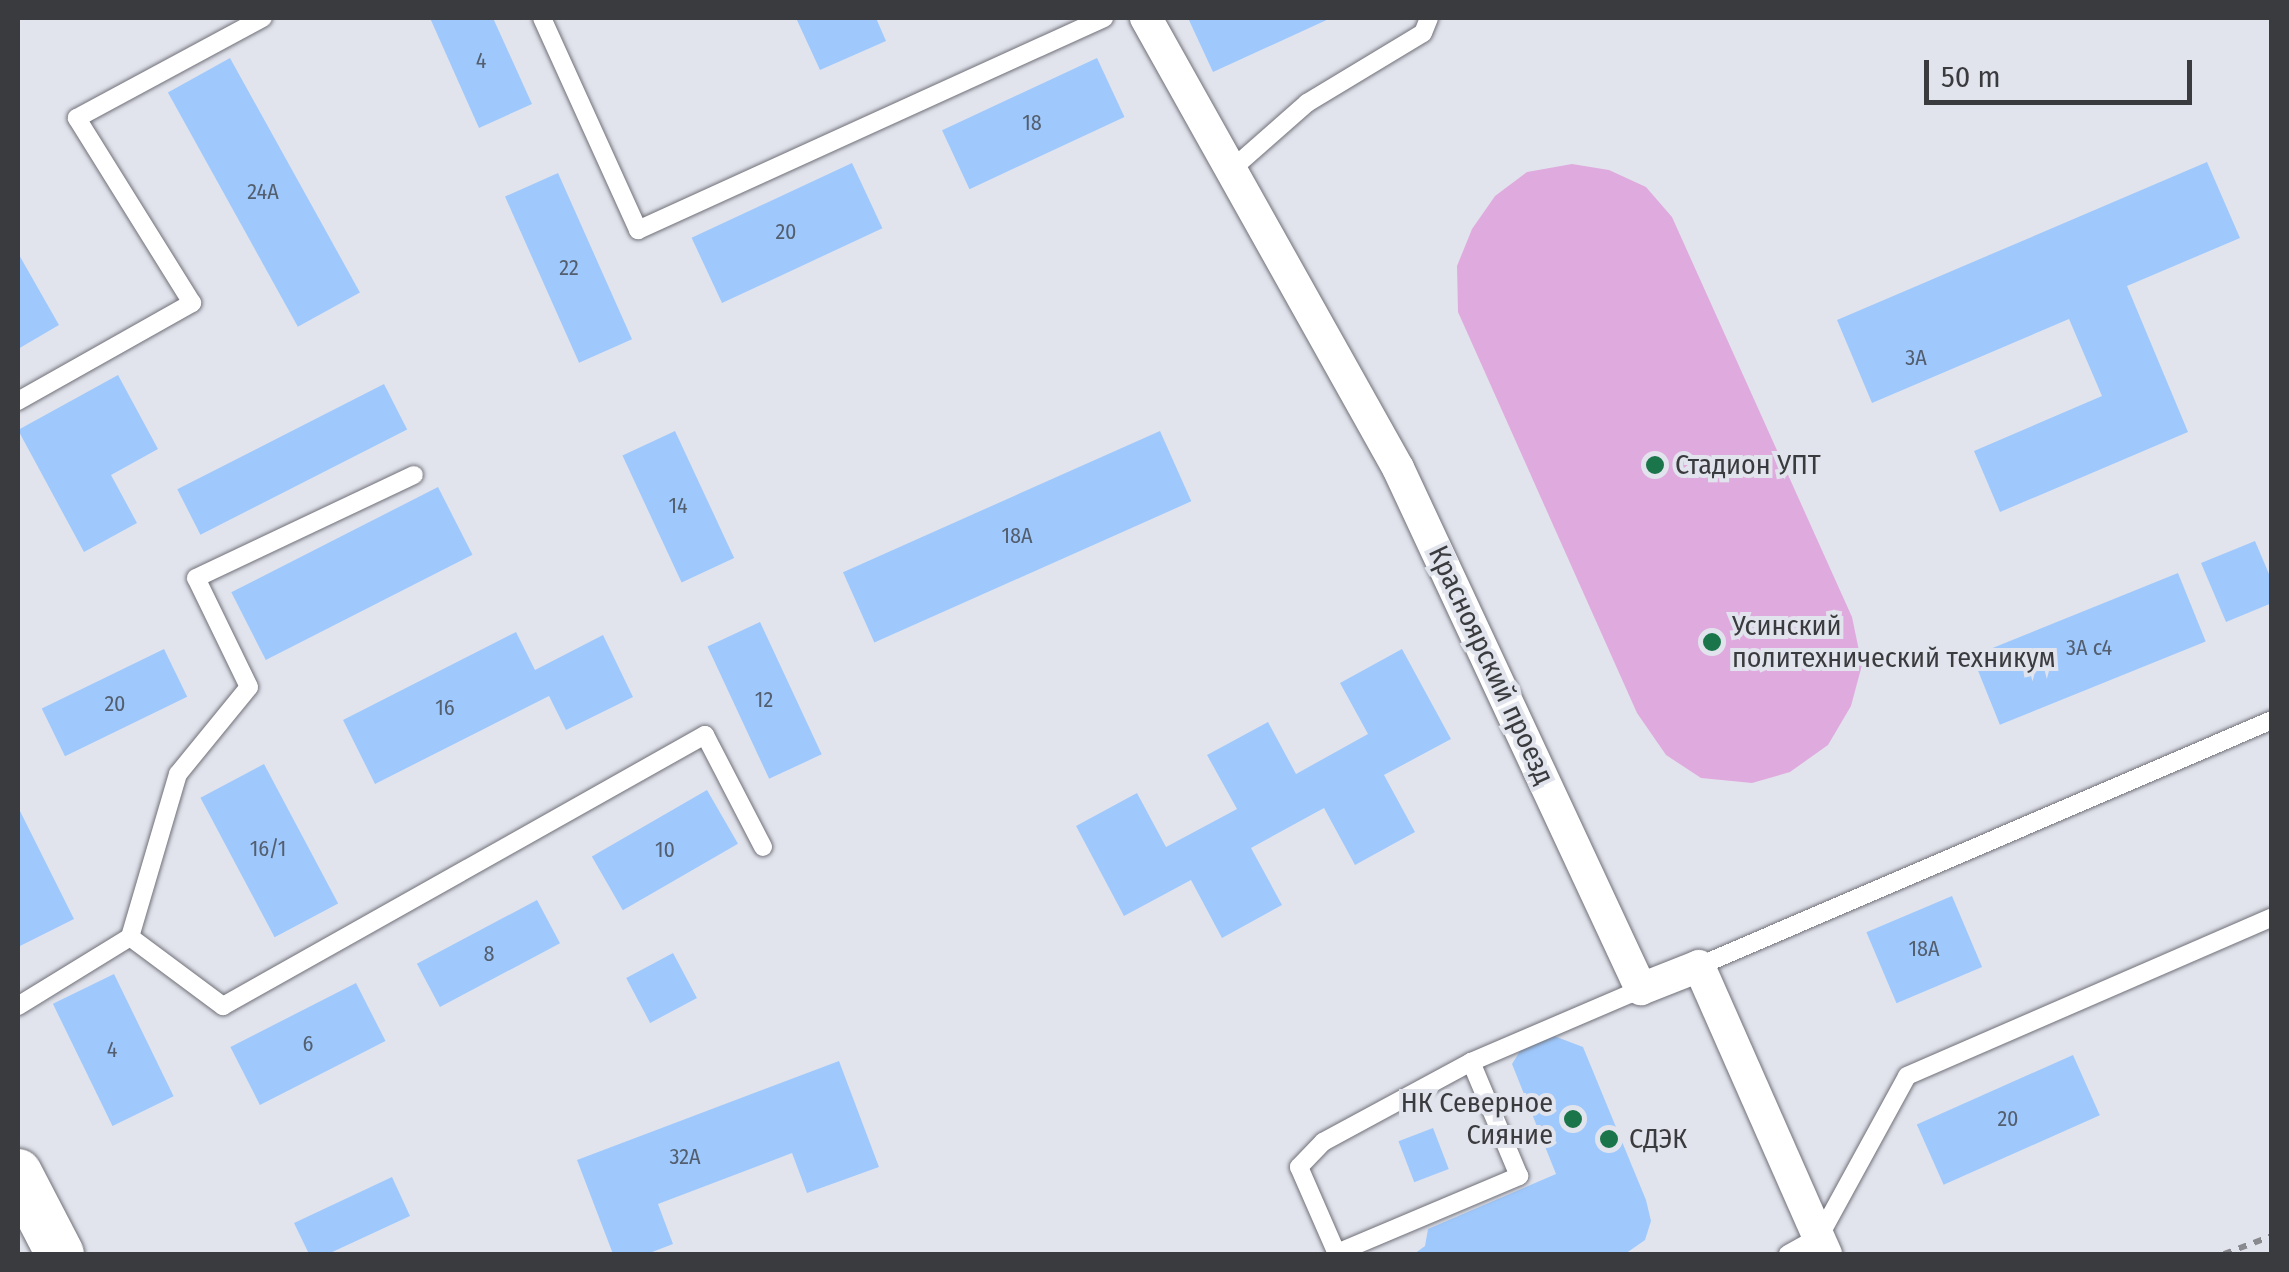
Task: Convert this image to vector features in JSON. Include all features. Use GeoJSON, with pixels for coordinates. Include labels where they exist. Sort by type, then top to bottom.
{"type":"FeatureCollection","features":[{"type":"Feature","properties":{"kind":"street","name":"Красноярский проезд"},"geometry":{"type":"LineString","coordinates":[[1146,18],[1398,468],[1641,989]]}},
{"type":"Feature","properties":{"kind":"street"},"geometry":{"type":"LineString","coordinates":[[1641,989],[1699,966],[1822,1246]]}},
{"type":"Feature","properties":{"kind":"street"},"geometry":{"type":"LineString","coordinates":[[18,1174],[60,1254]]}},
{"type":"Feature","properties":{"kind":"lane"},"geometry":{"type":"LineString","coordinates":[[18,400],[192,303],[78,118],[263,18]]}},
{"type":"Feature","properties":{"kind":"lane"},"geometry":{"type":"LineString","coordinates":[[542,18],[638,230],[1104,18]]}},
{"type":"Feature","properties":{"kind":"lane"},"geometry":{"type":"LineString","coordinates":[[1232,170],[1307,103],[1423,32],[1428,18]]}},
{"type":"Feature","properties":{"kind":"lane"},"geometry":{"type":"LineString","coordinates":[[18,1006],[130,937],[178,774],[249,687],[196,578],[414,476]]}},
{"type":"Feature","properties":{"kind":"lane"},"geometry":{"type":"LineString","coordinates":[[1699,966],[2272,720]]}},
{"type":"Feature","properties":{"kind":"lane"},"geometry":{"type":"LineString","coordinates":[[130,937],[223,1006],[705,736],[762,847]]}},
{"type":"Feature","properties":{"kind":"lane"},"geometry":{"type":"LineString","coordinates":[[1788,1254],[1822,1246],[1907,1076],[2272,917]]}},
{"type":"Feature","properties":{"kind":"lane"},"geometry":{"type":"LineString","coordinates":[[1471,1062],[1520,1176],[1337,1254],[1299,1167],[1323,1142],[1471,1062],[1641,989]]}},
{"type":"Feature","properties":{"kind":"path"},"geometry":{"type":"LineString","coordinates":[[2224,1254],[2272,1236]]}},
{"type":"Feature","properties":{"kind":"shaded area","name":"Стадион УПТ"},"geometry":{"type":"Polygon","coordinates":[[[1572,164],[1609,170],[1646,187],[1672,217],[1852,617],[1862,665],[1851,706],[1828,745],[1790,772],[1752,783],[1701,778],[1666,755],[1637,713],[1458,312],[1457,266],[1472,229],[1495,196],[1527,172],[1572,164]]]}},
{"type":"Feature","properties":{"kind":"building"},"geometry":{"type":"Polygon","coordinates":[[[430,18],[493,18],[532,104],[479,128],[430,18]]]}},
{"type":"Feature","properties":{"kind":"building"},"geometry":{"type":"Polygon","coordinates":[[[796,18],[876,18],[886,41],[820,70],[796,18]]]}},
{"type":"Feature","properties":{"kind":"building"},"geometry":{"type":"Polygon","coordinates":[[[1188,18],[1331,18],[1213,72],[1188,18]]]}},
{"type":"Feature","properties":{"kind":"building"},"geometry":{"type":"Polygon","coordinates":[[[230,58],[360,292],[298,327],[168,92],[230,58]]]}},
{"type":"Feature","properties":{"kind":"building"},"geometry":{"type":"Polygon","coordinates":[[[1097,58],[1124,117],[969,189],[942,130],[1097,58]]]}},
{"type":"Feature","properties":{"kind":"building"},"geometry":{"type":"Polygon","coordinates":[[[2207,162],[2240,238],[2127,286],[2188,432],[2000,512],[1974,451],[2102,396],[2069,319],[1872,403],[1837,320],[2207,162]]]}},
{"type":"Feature","properties":{"kind":"building"},"geometry":{"type":"Polygon","coordinates":[[[852,163],[882,228],[722,303],[692,238],[852,163]]]}},
{"type":"Feature","properties":{"kind":"building"},"geometry":{"type":"Polygon","coordinates":[[[558,173],[632,339],[579,363],[505,197],[558,173]]]}},
{"type":"Feature","properties":{"kind":"building"},"geometry":{"type":"Polygon","coordinates":[[[18,253],[59,325],[18,349],[18,253]]]}},
{"type":"Feature","properties":{"kind":"building"},"geometry":{"type":"Polygon","coordinates":[[[118,375],[158,449],[111,475],[137,523],[84,552],[18,430],[118,375]]]}},
{"type":"Feature","properties":{"kind":"building"},"geometry":{"type":"Polygon","coordinates":[[[384,384],[407,429],[200,535],[177,489],[384,384]]]}},
{"type":"Feature","properties":{"kind":"building"},"geometry":{"type":"Polygon","coordinates":[[[675,431],[734,558],[682,582],[622,456],[675,431]]]}},
{"type":"Feature","properties":{"kind":"building"},"geometry":{"type":"Polygon","coordinates":[[[1160,431],[1191,501],[874,642],[843,572],[1160,431]]]}},
{"type":"Feature","properties":{"kind":"building"},"geometry":{"type":"Polygon","coordinates":[[[438,487],[473,555],[266,660],[231,592],[438,487]]]}},
{"type":"Feature","properties":{"kind":"building"},"geometry":{"type":"Polygon","coordinates":[[[2255,541],[2272,581],[2272,603],[2226,622],[2201,563],[2255,541]]]}},
{"type":"Feature","properties":{"kind":"building"},"geometry":{"type":"Polygon","coordinates":[[[2178,573],[2206,642],[2000,725],[1972,656],[2178,573]]]}},
{"type":"Feature","properties":{"kind":"building"},"geometry":{"type":"Polygon","coordinates":[[[760,622],[822,754],[769,779],[707,647],[760,622]]]}},
{"type":"Feature","properties":{"kind":"building"},"geometry":{"type":"Polygon","coordinates":[[[516,632],[535,670],[603,635],[633,697],[566,730],[549,696],[375,784],[343,720],[516,632]]]}},
{"type":"Feature","properties":{"kind":"building"},"geometry":{"type":"Polygon","coordinates":[[[164,649],[187,697],[65,756],[42,709],[164,649]]]}},
{"type":"Feature","properties":{"kind":"building"},"geometry":{"type":"Polygon","coordinates":[[[1402,649],[1451,739],[1384,775],[1415,832],[1355,865],[1324,808],[1251,848],[1282,905],[1222,938],[1191,880],[1124,916],[1076,826],[1137,793],[1166,847],[1237,809],[1207,755],[1268,722],[1296,774],[1368,734],[1340,683],[1402,649]]]}},
{"type":"Feature","properties":{"kind":"building"},"geometry":{"type":"Polygon","coordinates":[[[264,764],[338,904],[275,937],[200,798],[264,764]]]}},
{"type":"Feature","properties":{"kind":"building"},"geometry":{"type":"Polygon","coordinates":[[[707,790],[738,844],[623,910],[592,857],[707,790]]]}},
{"type":"Feature","properties":{"kind":"building"},"geometry":{"type":"Polygon","coordinates":[[[18,807],[74,919],[18,947],[18,807]]]}},
{"type":"Feature","properties":{"kind":"building"},"geometry":{"type":"Polygon","coordinates":[[[1952,896],[1982,967],[1896,1003],[1866,932],[1952,896]]]}},
{"type":"Feature","properties":{"kind":"building"},"geometry":{"type":"Polygon","coordinates":[[[537,900],[560,943],[440,1007],[417,964],[537,900]]]}},
{"type":"Feature","properties":{"kind":"building"},"geometry":{"type":"Polygon","coordinates":[[[673,953],[697,998],[650,1023],[626,978],[673,953]]]}},
{"type":"Feature","properties":{"kind":"building"},"geometry":{"type":"Polygon","coordinates":[[[114,974],[174,1096],[113,1126],[53,1004],[114,974]]]}},
{"type":"Feature","properties":{"kind":"building"},"geometry":{"type":"Polygon","coordinates":[[[356,983],[386,1041],[260,1105],[230,1047],[356,983]]]}},
{"type":"Feature","properties":{"kind":"building","name":"НК Северное Сияние"},"geometry":{"type":"Polygon","coordinates":[[[1554,1036],[1583,1047],[1646,1200],[1651,1221],[1645,1240],[1625,1254],[1414,1254],[1425,1246],[1428,1229],[1556,1174],[1512,1064],[1520,1051],[1554,1036]]]}},
{"type":"Feature","properties":{"kind":"building"},"geometry":{"type":"Polygon","coordinates":[[[2073,1055],[2100,1115],[1944,1185],[1917,1125],[2073,1055]]]}},
{"type":"Feature","properties":{"kind":"building"},"geometry":{"type":"Polygon","coordinates":[[[839,1061],[879,1167],[807,1193],[792,1153],[658,1204],[673,1244],[647,1254],[613,1254],[577,1160],[839,1061]]]}},
{"type":"Feature","properties":{"kind":"building"},"geometry":{"type":"Polygon","coordinates":[[[1433,1128],[1449,1169],[1414,1182],[1398,1141],[1433,1128]]]}},
{"type":"Feature","properties":{"kind":"building"},"geometry":{"type":"Polygon","coordinates":[[[392,1177],[410,1216],[328,1254],[309,1254],[294,1223],[392,1177]]]}},
{"type":"Feature","properties":{"kind":"place","name":"Стадион УПТ"},"geometry":{"type":"Point","coordinates":[1655,465]}},
{"type":"Feature","properties":{"kind":"place","name":"Усинский политехнический техникум"},"geometry":{"type":"Point","coordinates":[1712,642]}},
{"type":"Feature","properties":{"kind":"place","name":"НК Северное Сияние"},"geometry":{"type":"Point","coordinates":[1573,1119]}},
{"type":"Feature","properties":{"kind":"place","name":"СДЭК"},"geometry":{"type":"Point","coordinates":[1609,1139]}}]}
